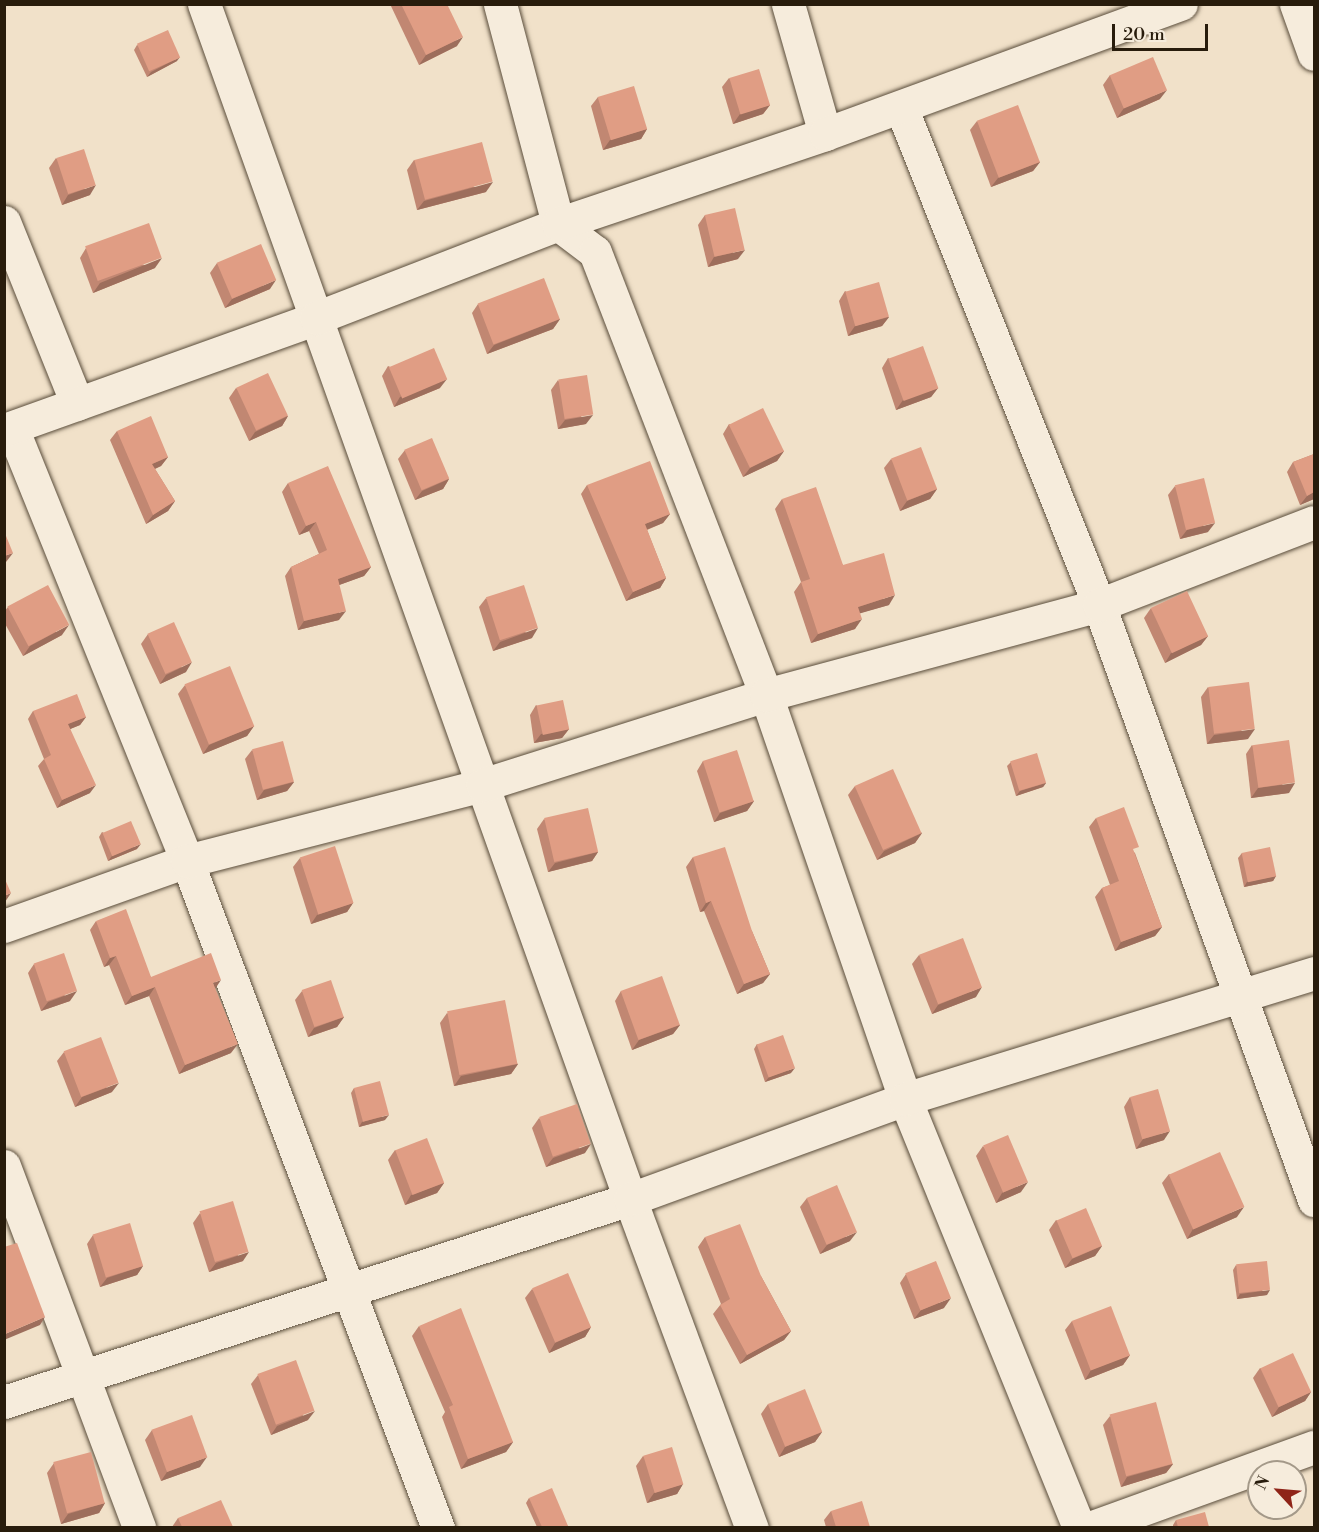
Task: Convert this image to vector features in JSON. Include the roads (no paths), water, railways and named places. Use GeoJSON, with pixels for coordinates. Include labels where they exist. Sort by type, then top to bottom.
{"type":"FeatureCollection","features":[{"type":"Feature","properties":{"kind":"street"},"geometry":{"type":"LineString","coordinates":[[204,4],[630,1199],[752,1527]]}},
{"type":"Feature","properties":{"kind":"street"},"geometry":{"type":"LineString","coordinates":[[500,4],[558,224],[595,252],[766,695],[904,1099],[1079,1527]]}},
{"type":"Feature","properties":{"kind":"street"},"geometry":{"type":"LineString","coordinates":[[788,4],[825,134]]}},
{"type":"Feature","properties":{"kind":"street"},"geometry":{"type":"LineString","coordinates":[[438,1527],[346,1291],[187,861],[8,429],[316,318],[558,224],[901,107],[1146,11],[1181,4]]}},
{"type":"Feature","properties":{"kind":"street"},"geometry":{"type":"LineString","coordinates":[[1296,4],[1314,54]]}},
{"type":"Feature","properties":{"kind":"street"},"geometry":{"type":"LineString","coordinates":[[901,107],[1099,605],[1238,995],[1314,1200]]}},
{"type":"Feature","properties":{"kind":"street"},"geometry":{"type":"LineString","coordinates":[[4,222],[77,404]]}},
{"type":"Feature","properties":{"kind":"street"},"geometry":{"type":"LineString","coordinates":[[4,926],[187,861],[482,785],[766,695],[1099,605],[1314,522]]}},
{"type":"Feature","properties":{"kind":"street"},"geometry":{"type":"LineString","coordinates":[[4,1402],[630,1199],[904,1099],[1314,973]]}},
{"type":"Feature","properties":{"kind":"street"},"geometry":{"type":"LineString","coordinates":[[4,1166],[81,1378],[139,1527]]}},
{"type":"Feature","properties":{"kind":"street"},"geometry":{"type":"LineString","coordinates":[[1090,1527],[1314,1447]]}}]}
